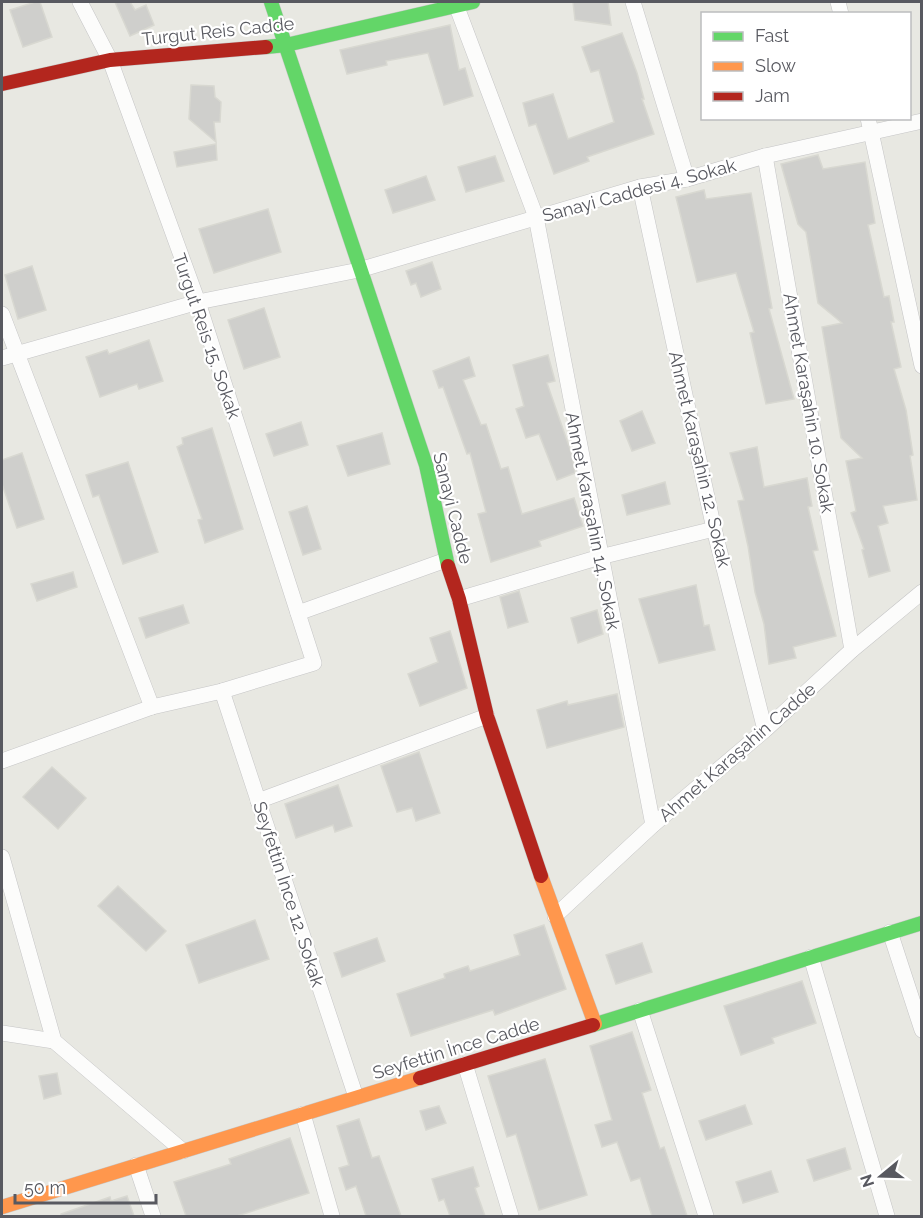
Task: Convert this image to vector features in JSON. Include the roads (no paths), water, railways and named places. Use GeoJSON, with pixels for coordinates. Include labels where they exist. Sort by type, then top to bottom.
{"type":"FeatureCollection","features":[{"type":"Feature","properties":{"kind":"street","name":"Turgut Reis 15. Sokak"},"geometry":{"type":"LineString","coordinates":[[80,2],[110,60],[198,302],[314,663],[222,691]]}},
{"type":"Feature","properties":{"kind":"street","name":"Sanayi Cadde"},"geometry":{"type":"LineString","coordinates":[[272,2],[359,270],[426,465],[446,561],[459,598],[487,716],[555,916],[595,1024]]}},
{"type":"Feature","properties":{"kind":"street","name":"Turgut Reis Cadde"},"geometry":{"type":"LineString","coordinates":[[2,84],[110,60],[286,45],[455,3],[472,2]]}},
{"type":"Feature","properties":{"kind":"street"},"geometry":{"type":"LineString","coordinates":[[633,2],[687,179]]}},
{"type":"Feature","properties":{"kind":"street","name":"Ahmet Karaşahin 14. Sokak"},"geometry":{"type":"LineString","coordinates":[[455,3],[536,217],[653,825]]}},
{"type":"Feature","properties":{"kind":"street","name":"Sanayi Caddesi 4. Sokak"},"geometry":{"type":"LineString","coordinates":[[9,357],[198,302],[359,270],[640,187],[687,179],[870,126],[921,121]]}},
{"type":"Feature","properties":{"kind":"street"},"geometry":{"type":"LineString","coordinates":[[870,126],[921,366]]}},
{"type":"Feature","properties":{"kind":"street","name":"Ahmet Karaşahin 10. Sokak"},"geometry":{"type":"LineString","coordinates":[[765,156],[852,650]]}},
{"type":"Feature","properties":{"kind":"street","name":"Ahmet Karaşahin 12. Sokak"},"geometry":{"type":"LineString","coordinates":[[640,187],[714,529],[765,730]]}},
{"type":"Feature","properties":{"kind":"street"},"geometry":{"type":"LineString","coordinates":[[2,314],[9,357],[152,707]]}},
{"type":"Feature","properties":{"kind":"street"},"geometry":{"type":"LineString","coordinates":[[459,598],[600,557],[714,529]]}},
{"type":"Feature","properties":{"kind":"street"},"geometry":{"type":"LineString","coordinates":[[298,613],[446,561]]}},
{"type":"Feature","properties":{"kind":"street","name":"Ahmet Karaşahin Cadde"},"geometry":{"type":"LineString","coordinates":[[555,916],[653,825],[921,592]]}},
{"type":"Feature","properties":{"kind":"street"},"geometry":{"type":"LineString","coordinates":[[2,761],[152,707],[222,691]]}},
{"type":"Feature","properties":{"kind":"street","name":"Seyfettin İnce 12. Sokak"},"geometry":{"type":"LineString","coordinates":[[222,691],[356,1097]]}},
{"type":"Feature","properties":{"kind":"street"},"geometry":{"type":"LineString","coordinates":[[258,801],[487,716]]}},
{"type":"Feature","properties":{"kind":"street"},"geometry":{"type":"LineString","coordinates":[[2,857],[54,1041]]}},
{"type":"Feature","properties":{"kind":"street","name":"Seyfettin İnce Cadde"},"geometry":{"type":"LineString","coordinates":[[2,1207],[921,923]]}},
{"type":"Feature","properties":{"kind":"street"},"geometry":{"type":"LineString","coordinates":[[890,932],[921,1030]]}},
{"type":"Feature","properties":{"kind":"street"},"geometry":{"type":"LineString","coordinates":[[811,957],[887,1216]]}},
{"type":"Feature","properties":{"kind":"street"},"geometry":{"type":"LineString","coordinates":[[640,1010],[706,1216]]}},
{"type":"Feature","properties":{"kind":"street"},"geometry":{"type":"LineString","coordinates":[[2,1033],[54,1041],[183,1151]]}},
{"type":"Feature","properties":{"kind":"street"},"geometry":{"type":"LineString","coordinates":[[465,1064],[511,1216]]}},
{"type":"Feature","properties":{"kind":"street"},"geometry":{"type":"LineString","coordinates":[[303,1114],[332,1216]]}},
{"type":"Feature","properties":{"kind":"street"},"geometry":{"type":"LineString","coordinates":[[136,1165],[153,1216]]}}]}
